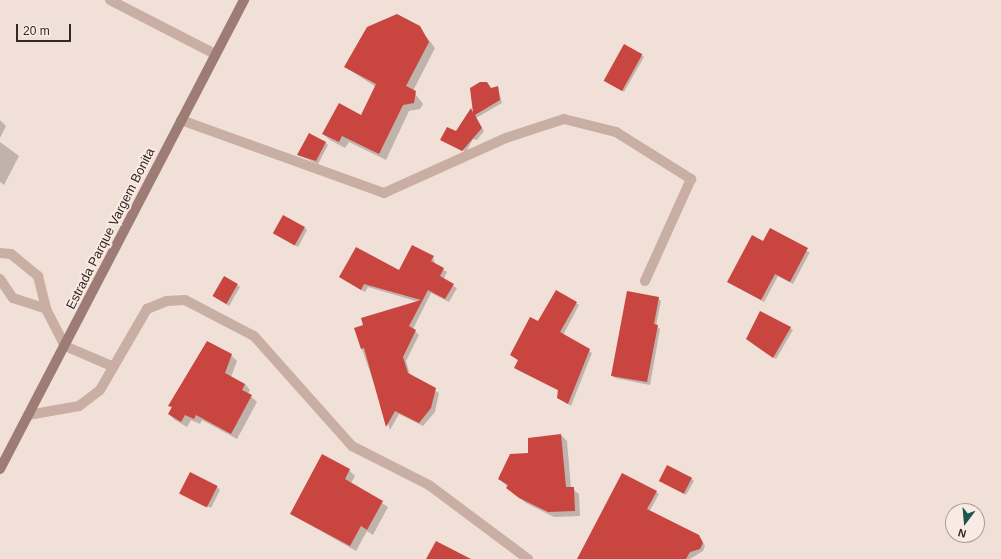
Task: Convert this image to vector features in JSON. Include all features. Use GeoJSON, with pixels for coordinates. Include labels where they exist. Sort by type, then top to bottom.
{"type":"FeatureCollection","features":[{"type":"Feature","properties":{"kind":"main road","name":"Estrada Parque Vargem Bonita"},"geometry":{"type":"LineString","coordinates":[[0,469],[66,346],[244,0]]}},
{"type":"Feature","properties":{"kind":"street"},"geometry":{"type":"LineString","coordinates":[[110,0],[215,54]]}},
{"type":"Feature","properties":{"kind":"street"},"geometry":{"type":"LineString","coordinates":[[181,120],[384,193],[506,138],[564,119],[616,132],[691,179],[645,281]]}},
{"type":"Feature","properties":{"kind":"street"},"geometry":{"type":"LineString","coordinates":[[0,253],[11,254],[38,276],[46,310],[66,346],[114,367]]}},
{"type":"Feature","properties":{"kind":"street"},"geometry":{"type":"LineString","coordinates":[[0,280],[13,298],[46,310]]}},
{"type":"Feature","properties":{"kind":"street"},"geometry":{"type":"LineString","coordinates":[[28,415],[78,406],[100,390],[146,310],[167,301],[186,300],[254,336],[352,446],[429,485],[528,559]]}},
{"type":"Feature","properties":{"kind":"building"},"geometry":{"type":"Polygon","coordinates":[[[397,14],[420,26],[429,42],[406,86],[416,91],[414,103],[403,105],[379,154],[342,136],[339,142],[322,134],[339,103],[361,115],[376,84],[344,67],[367,27],[397,14]]]}},
{"type":"Feature","properties":{"kind":"building"},"geometry":{"type":"Polygon","coordinates":[[[624,44],[642,54],[622,91],[604,81],[624,44]]]}},
{"type":"Feature","properties":{"kind":"building"},"geometry":{"type":"Polygon","coordinates":[[[480,82],[487,82],[491,88],[498,86],[500,100],[475,115],[482,128],[462,151],[440,140],[447,127],[456,131],[471,108],[473,113],[470,88],[480,82]]]}},
{"type":"Feature","properties":{"kind":"building"},"geometry":{"type":"Polygon","coordinates":[[[309,133],[326,142],[316,161],[297,155],[309,133]]]}},
{"type":"Feature","properties":{"kind":"building"},"geometry":{"type":"Polygon","coordinates":[[[283,215],[305,227],[295,245],[273,233],[283,215]]]}},
{"type":"Feature","properties":{"kind":"building"},"geometry":{"type":"Polygon","coordinates":[[[770,228],[808,248],[790,282],[775,274],[761,300],[727,282],[752,235],[763,241],[770,228]]]}},
{"type":"Feature","properties":{"kind":"building"},"geometry":{"type":"Polygon","coordinates":[[[412,245],[434,256],[431,261],[444,268],[440,276],[454,284],[445,299],[428,290],[409,326],[416,330],[403,357],[408,373],[436,388],[431,408],[419,423],[395,411],[386,427],[364,348],[361,349],[354,328],[363,325],[361,318],[421,300],[364,284],[361,290],[339,277],[356,247],[399,270],[412,245]]]}},
{"type":"Feature","properties":{"kind":"building"},"geometry":{"type":"Polygon","coordinates":[[[224,276],[238,284],[226,304],[212,296],[224,276]]]}},
{"type":"Feature","properties":{"kind":"building"},"geometry":{"type":"Polygon","coordinates":[[[556,290],[577,302],[560,332],[590,349],[568,404],[557,398],[558,390],[514,368],[518,360],[510,355],[530,317],[538,321],[556,290]]]}},
{"type":"Feature","properties":{"kind":"building"},"geometry":{"type":"Polygon","coordinates":[[[627,291],[659,297],[654,324],[658,325],[647,382],[611,376],[627,291]]]}},
{"type":"Feature","properties":{"kind":"building"},"geometry":{"type":"Polygon","coordinates":[[[760,311],[791,327],[773,358],[746,339],[760,311]]]}},
{"type":"Feature","properties":{"kind":"building"},"geometry":{"type":"Polygon","coordinates":[[[207,341],[232,354],[225,373],[245,384],[242,390],[252,395],[231,434],[196,415],[194,419],[185,415],[181,422],[168,414],[172,407],[168,406],[207,341]]]}},
{"type":"Feature","properties":{"kind":"building"},"geometry":{"type":"Polygon","coordinates":[[[561,434],[566,487],[574,487],[575,511],[548,512],[519,498],[506,488],[508,485],[498,479],[510,454],[528,453],[528,438],[561,434]]]}},
{"type":"Feature","properties":{"kind":"building"},"geometry":{"type":"Polygon","coordinates":[[[322,454],[350,469],[345,479],[383,501],[367,530],[361,526],[350,546],[290,514],[322,454]]]}},
{"type":"Feature","properties":{"kind":"building"},"geometry":{"type":"Polygon","coordinates":[[[667,465],[692,478],[684,494],[659,481],[667,465]]]}},
{"type":"Feature","properties":{"kind":"building"},"geometry":{"type":"Polygon","coordinates":[[[190,472],[218,486],[207,507],[179,493],[190,472]]]}},
{"type":"Feature","properties":{"kind":"building"},"geometry":{"type":"Polygon","coordinates":[[[622,473],[657,491],[647,509],[699,535],[703,543],[700,549],[690,552],[686,559],[577,559],[622,473]]]}},
{"type":"Feature","properties":{"kind":"building"},"geometry":{"type":"Polygon","coordinates":[[[436,541],[471,559],[426,559],[436,541]]]}}]}
